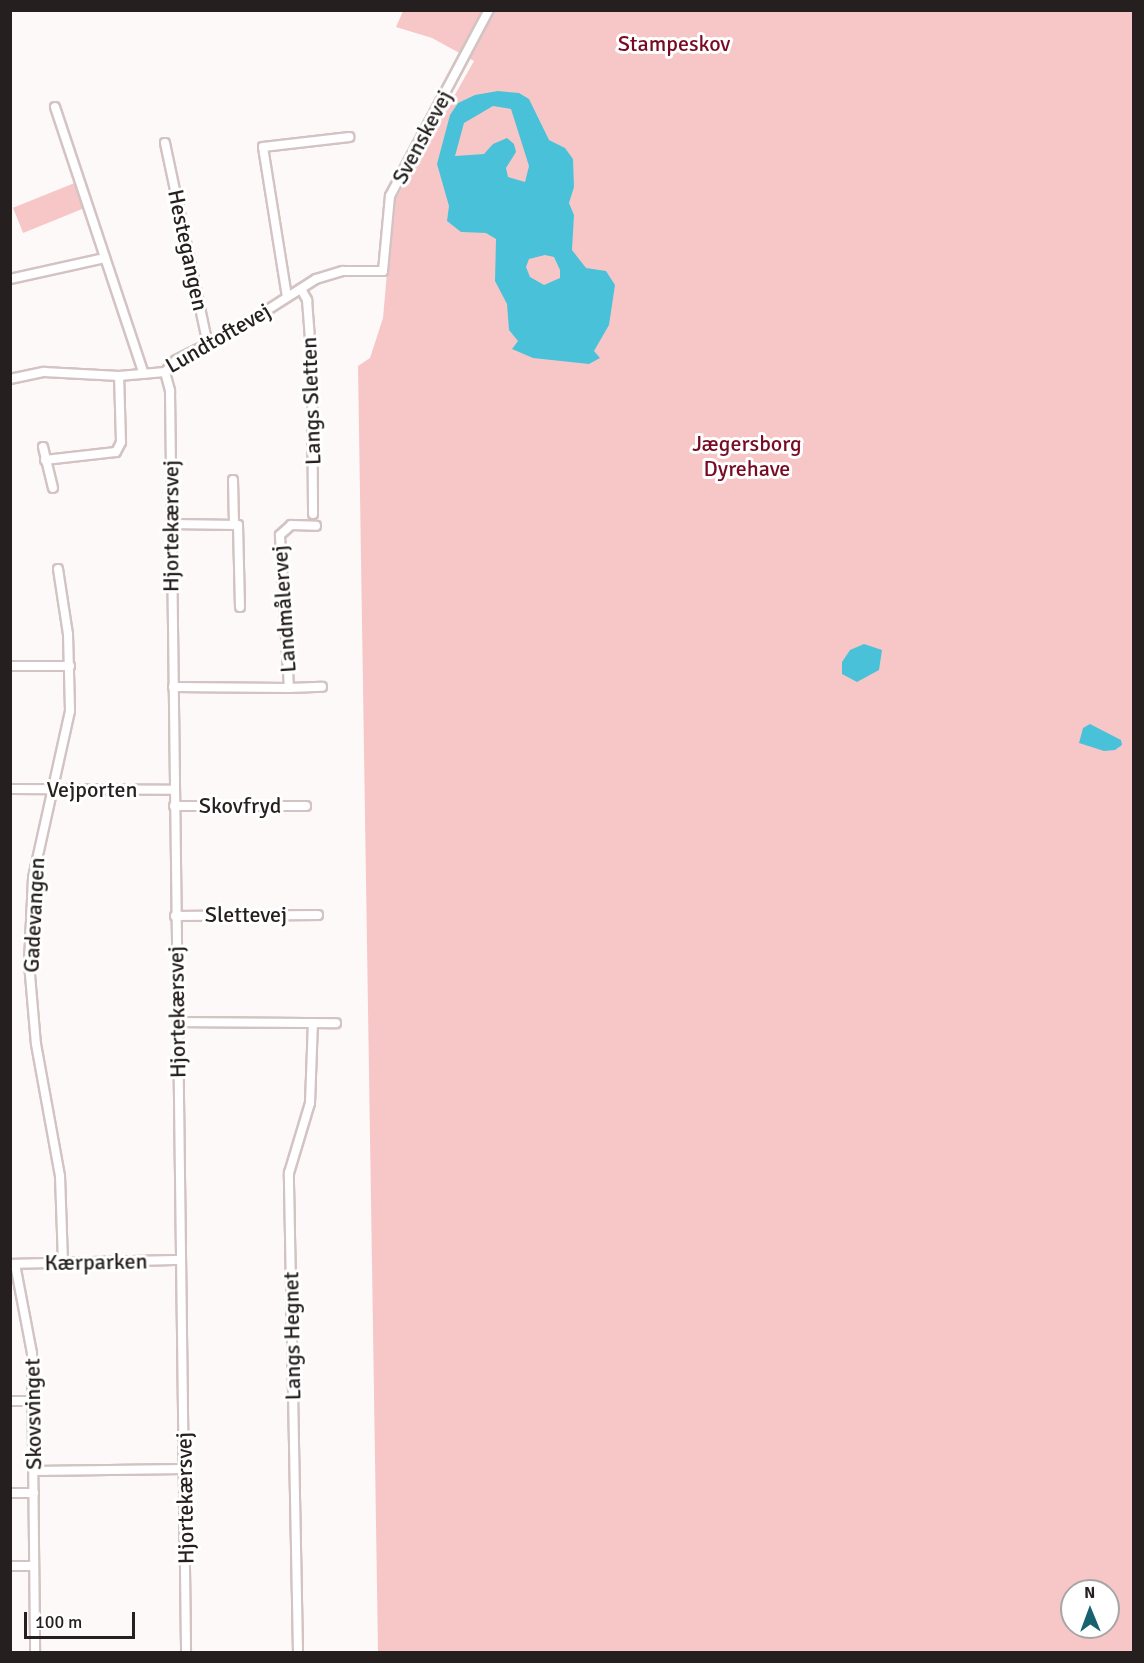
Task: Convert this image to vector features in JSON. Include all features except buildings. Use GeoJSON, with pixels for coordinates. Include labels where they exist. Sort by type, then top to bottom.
{"type":"FeatureCollection","features":[{"type":"Feature","properties":{"kind":"street","name":"Svenskevej"},"geometry":{"type":"LineString","coordinates":[[383,271],[390,196],[489,10]]}},
{"type":"Feature","properties":{"kind":"street"},"geometry":{"type":"LineString","coordinates":[[55,107],[144,374]]}},
{"type":"Feature","properties":{"kind":"street"},"geometry":{"type":"LineString","coordinates":[[287,297],[263,147],[349,137]]}},
{"type":"Feature","properties":{"kind":"street","name":"Hestegangen"},"geometry":{"type":"LineString","coordinates":[[165,143],[208,345]]}},
{"type":"Feature","properties":{"kind":"street"},"geometry":{"type":"LineString","coordinates":[[159,156],[168,154]]}},
{"type":"Feature","properties":{"kind":"street"},"geometry":{"type":"LineString","coordinates":[[10,279],[105,258]]}},
{"type":"Feature","properties":{"kind":"street","name":"Lundtoftevej"},"geometry":{"type":"LineString","coordinates":[[10,379],[62,372],[119,376],[165,372],[176,360],[208,345],[330,274],[383,271]]}},
{"type":"Feature","properties":{"kind":"street","name":"Langs Sletten"},"geometry":{"type":"LineString","coordinates":[[301,289],[307,300],[312,365],[313,514]]}},
{"type":"Feature","properties":{"kind":"street","name":"Hjortekærsvej"},"geometry":{"type":"LineString","coordinates":[[165,372],[170,391],[186,1653]]}},
{"type":"Feature","properties":{"kind":"street"},"geometry":{"type":"LineString","coordinates":[[45,460],[116,452],[121,442],[119,376]]}},
{"type":"Feature","properties":{"kind":"street"},"geometry":{"type":"LineString","coordinates":[[44,447],[45,460],[53,488]]}},
{"type":"Feature","properties":{"kind":"street"},"geometry":{"type":"LineString","coordinates":[[233,480],[234,524]]}},
{"type":"Feature","properties":{"kind":"street"},"geometry":{"type":"LineString","coordinates":[[171,524],[238,525],[240,607]]}},
{"type":"Feature","properties":{"kind":"street","name":"Landmålervej"},"geometry":{"type":"LineString","coordinates":[[289,688],[280,535],[291,525],[316,526]]}},
{"type":"Feature","properties":{"kind":"street","name":"Gadevangen"},"geometry":{"type":"LineString","coordinates":[[58,569],[70,666],[68,728],[33,878],[29,963],[36,1044],[60,1176],[63,1263]]}},
{"type":"Feature","properties":{"kind":"street"},"geometry":{"type":"LineString","coordinates":[[10,666],[70,666]]}},
{"type":"Feature","properties":{"kind":"street","name":"Landmålervej"},"geometry":{"type":"LineString","coordinates":[[173,687],[322,687]]}},
{"type":"Feature","properties":{"kind":"street","name":"Vejporten"},"geometry":{"type":"LineString","coordinates":[[10,789],[174,790]]}},
{"type":"Feature","properties":{"kind":"street","name":"Skovfryd"},"geometry":{"type":"LineString","coordinates":[[174,806],[306,806]]}},
{"type":"Feature","properties":{"kind":"street","name":"Slettevej"},"geometry":{"type":"LineString","coordinates":[[175,916],[318,915]]}},
{"type":"Feature","properties":{"kind":"street"},"geometry":{"type":"LineString","coordinates":[[177,1022],[336,1023]]}},
{"type":"Feature","properties":{"kind":"street","name":"Langs Hegnet"},"geometry":{"type":"LineString","coordinates":[[298,1653],[289,1173],[310,1103],[313,1023]]}},
{"type":"Feature","properties":{"kind":"street","name":"Kærparken"},"geometry":{"type":"LineString","coordinates":[[13,1264],[181,1260]]}},
{"type":"Feature","properties":{"kind":"street","name":"Skovsvinget"},"geometry":{"type":"LineString","coordinates":[[13,1264],[31,1344],[35,1653]]}},
{"type":"Feature","properties":{"kind":"street"},"geometry":{"type":"LineString","coordinates":[[10,1401],[33,1401]]}},
{"type":"Feature","properties":{"kind":"street"},"geometry":{"type":"LineString","coordinates":[[34,1472],[184,1469]]}},
{"type":"Feature","properties":{"kind":"street","name":"Skovsvinget"},"geometry":{"type":"LineString","coordinates":[[10,1493],[34,1493]]}},
{"type":"Feature","properties":{"kind":"street"},"geometry":{"type":"LineString","coordinates":[[10,1566],[34,1566]]}},
{"type":"Feature","properties":{"kind":"green space","name":"Jægersborg Dyrehave"},"geometry":{"type":"Polygon","coordinates":[[[403,11],[1133,11],[1133,1652],[378,1652],[358,366],[370,358],[383,318],[393,204],[474,61],[432,38],[396,27],[403,11]]]}},
{"type":"Feature","properties":{"kind":"green space"},"geometry":{"type":"Polygon","coordinates":[[[77,182],[87,207],[23,233],[13,208],[77,182]]]}},
{"type":"Feature","properties":{"kind":"water"},"geometry":{"type":"Polygon","coordinates":[[[498,91],[519,93],[529,99],[549,140],[565,148],[573,159],[574,187],[569,203],[574,215],[572,250],[586,268],[606,271],[615,285],[609,325],[594,351],[600,358],[589,364],[533,358],[512,349],[518,341],[509,330],[507,304],[495,281],[496,239],[486,233],[461,232],[447,221],[449,206],[437,164],[450,115],[458,103],[475,95],[498,91]],[[493,106],[464,123],[455,156],[484,154],[493,144],[507,138],[514,144],[516,152],[506,168],[508,177],[525,182],[529,166],[511,109],[493,106]],[[545,255],[529,259],[526,267],[530,277],[544,285],[560,278],[560,270],[554,257],[545,255]]]}},
{"type":"Feature","properties":{"kind":"water"},"geometry":{"type":"Polygon","coordinates":[[[864,644],[882,650],[879,670],[857,682],[842,674],[842,662],[850,650],[864,644]]]}},
{"type":"Feature","properties":{"kind":"water"},"geometry":{"type":"Polygon","coordinates":[[[1090,724],[1121,740],[1122,745],[1115,750],[1104,751],[1079,743],[1083,728],[1090,724]]]}},
{"type":"Feature","properties":{"kind":"park label","name":"Stampeskov"},"geometry":{"type":"Point","coordinates":[674,44]}}]}
